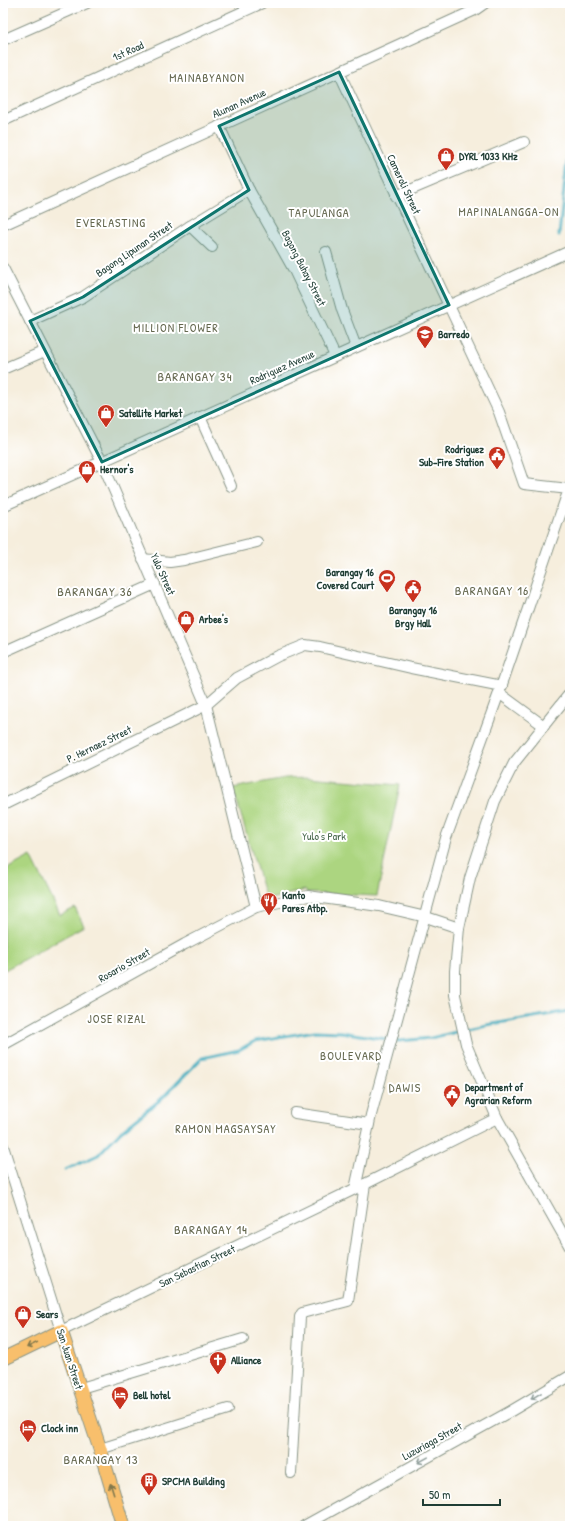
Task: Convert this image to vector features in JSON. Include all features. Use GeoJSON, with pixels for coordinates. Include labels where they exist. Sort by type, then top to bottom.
{"type":"FeatureCollection","features":[{"type":"Feature","properties":{"kind":"main road","name":"San Sebastian Street"},"geometry":{"type":"LineString","coordinates":[[3,1359],[61,1331]]}},
{"type":"Feature","properties":{"kind":"main road","name":"San Juan Street"},"geometry":{"type":"LineString","coordinates":[[61,1331],[81,1388],[123,1526]]}},
{"type":"Feature","properties":{"kind":"street"},"geometry":{"type":"LineString","coordinates":[[3,40],[87,3]]}},
{"type":"Feature","properties":{"kind":"street","name":"1st Road"},"geometry":{"type":"LineString","coordinates":[[3,121],[262,3]]}},
{"type":"Feature","properties":{"kind":"street","name":"Alunan Avenue"},"geometry":{"type":"LineString","coordinates":[[3,225],[475,10],[485,3]]}},
{"type":"Feature","properties":{"kind":"street","name":"Cameroli Street"},"geometry":{"type":"LineString","coordinates":[[338,72],[499,412],[524,484],[569,489],[500,689]]}},
{"type":"Feature","properties":{"kind":"street","name":"Bagong Buhay Street"},"geometry":{"type":"LineString","coordinates":[[219,126],[249,190],[294,270],[335,356]]}},
{"type":"Feature","properties":{"kind":"street"},"geometry":{"type":"LineString","coordinates":[[396,196],[524,142]]}},
{"type":"Feature","properties":{"kind":"street","name":"Bagong Lipunan Street"},"geometry":{"type":"LineString","coordinates":[[30,321],[84,297],[190,226],[249,190]]}},
{"type":"Feature","properties":{"kind":"street"},"geometry":{"type":"LineString","coordinates":[[190,226],[212,247]]}},
{"type":"Feature","properties":{"kind":"street"},"geometry":{"type":"LineString","coordinates":[[326,252],[342,310],[356,347]]}},
{"type":"Feature","properties":{"kind":"street","name":"Rodriguez Avenue"},"geometry":{"type":"LineString","coordinates":[[3,506],[566,253]]}},
{"type":"Feature","properties":{"kind":"street","name":"Yulo Street"},"geometry":{"type":"LineString","coordinates":[[3,268],[102,462],[206,705],[256,907]]}},
{"type":"Feature","properties":{"kind":"street"},"geometry":{"type":"LineString","coordinates":[[3,369],[45,351]]}},
{"type":"Feature","properties":{"kind":"street"},"geometry":{"type":"LineString","coordinates":[[200,417],[232,486]]}},
{"type":"Feature","properties":{"kind":"street"},"geometry":{"type":"LineString","coordinates":[[143,559],[170,562],[184,560],[257,542]]}},
{"type":"Feature","properties":{"kind":"street"},"geometry":{"type":"LineString","coordinates":[[3,652],[155,584]]}},
{"type":"Feature","properties":{"kind":"street","name":"P. Hernaez Street"},"geometry":{"type":"LineString","coordinates":[[3,805],[206,705],[237,678],[278,656],[305,645],[320,646],[500,689]]}},
{"type":"Feature","properties":{"kind":"street"},"geometry":{"type":"LineString","coordinates":[[355,1189],[369,1124],[426,917],[446,838],[500,689],[544,726]]}},
{"type":"Feature","properties":{"kind":"street"},"geometry":{"type":"LineString","coordinates":[[570,693],[514,763],[495,801],[470,878],[459,928],[455,971],[459,1015],[466,1044],[497,1118],[570,1247]]}},
{"type":"Feature","properties":{"kind":"street","name":"Rosario Street"},"geometry":{"type":"LineString","coordinates":[[3,1045],[185,944],[256,907],[308,896],[379,906],[426,917],[459,928]]}},
{"type":"Feature","properties":{"kind":"street"},"geometry":{"type":"LineString","coordinates":[[295,1113],[369,1124]]}},
{"type":"Feature","properties":{"kind":"street","name":"San Sebastian Street"},"geometry":{"type":"LineString","coordinates":[[61,1331],[355,1189],[497,1118]]}},
{"type":"Feature","properties":{"kind":"street","name":"San Juan Street"},"geometry":{"type":"LineString","coordinates":[[3,1146],[61,1331]]}},
{"type":"Feature","properties":{"kind":"street"},"geometry":{"type":"LineString","coordinates":[[291,1473],[300,1317],[302,1313],[348,1301],[365,1184]]}},
{"type":"Feature","properties":{"kind":"street"},"geometry":{"type":"LineString","coordinates":[[81,1388],[243,1339]]}},
{"type":"Feature","properties":{"kind":"street","name":"Luzuriaga Street"},"geometry":{"type":"LineString","coordinates":[[304,1526],[511,1411],[570,1376]]}},
{"type":"Feature","properties":{"kind":"street"},"geometry":{"type":"LineString","coordinates":[[100,1449],[228,1409]]}},
{"type":"Feature","properties":{"kind":"highlighted area"},"geometry":{"type":"Polygon","coordinates":[[[339,72],[449,305],[102,462],[30,321],[83,297],[249,190],[219,126],[339,72]]]}},
{"type":"Feature","properties":{"kind":"green space","name":"Yulo's Park"},"geometry":{"type":"Polygon","coordinates":[[[308,777],[400,785],[377,896],[307,893],[305,890],[266,900],[233,788],[285,778],[308,777]]]}},
{"type":"Feature","properties":{"kind":"green space"},"geometry":{"type":"Polygon","coordinates":[[[31,856],[60,915],[75,908],[84,926],[3,971],[3,871],[31,856]]]}},
{"type":"Feature","properties":{"kind":"waterway"},"geometry":{"type":"LineString","coordinates":[[559,235],[570,134]]}},
{"type":"Feature","properties":{"kind":"waterway"},"geometry":{"type":"LineString","coordinates":[[65,1170],[98,1155],[121,1131],[160,1100],[202,1058],[239,1050],[255,1041],[315,1031],[341,1032],[399,1041],[431,1038],[486,1025],[570,1011]]}},
{"type":"Feature","properties":{"kind":"place","name":"DYRL 1033 KHz"},"geometry":{"type":"Point","coordinates":[446,171]}},
{"type":"Feature","properties":{"kind":"place","name":"Barredo"},"geometry":{"type":"Point","coordinates":[425,349]}},
{"type":"Feature","properties":{"kind":"place","name":"Satellite Market"},"geometry":{"type":"Point","coordinates":[106,428]}},
{"type":"Feature","properties":{"kind":"place","name":"Rodriguez Sub-Fire Station"},"geometry":{"type":"Point","coordinates":[497,470]}},
{"type":"Feature","properties":{"kind":"place","name":"Hernor's"},"geometry":{"type":"Point","coordinates":[87,484]}},
{"type":"Feature","properties":{"kind":"place","name":"Barangay 16 Covered Court"},"geometry":{"type":"Point","coordinates":[387,593]}},
{"type":"Feature","properties":{"kind":"place","name":"Barangay 16 Brgy Hall"},"geometry":{"type":"Point","coordinates":[413,603]}},
{"type":"Feature","properties":{"kind":"place","name":"Arbee's"},"geometry":{"type":"Point","coordinates":[186,634]}},
{"type":"Feature","properties":{"kind":"place","name":"Kanto Pares Atbp."},"geometry":{"type":"Point","coordinates":[269,916]}},
{"type":"Feature","properties":{"kind":"place","name":"Department of Agrarian Reform"},"geometry":{"type":"Point","coordinates":[452,1108]}},
{"type":"Feature","properties":{"kind":"place","name":"Sears"},"geometry":{"type":"Point","coordinates":[23,1329]}},
{"type":"Feature","properties":{"kind":"place","name":"Alliance"},"geometry":{"type":"Point","coordinates":[218,1375]}},
{"type":"Feature","properties":{"kind":"place","name":"Bell hotel"},"geometry":{"type":"Point","coordinates":[120,1410]}},
{"type":"Feature","properties":{"kind":"place","name":"Clock inn"},"geometry":{"type":"Point","coordinates":[28,1443]}},
{"type":"Feature","properties":{"kind":"place","name":"SPCMA Building"},"geometry":{"type":"Point","coordinates":[149,1496]}},
{"type":"Feature","properties":{"kind":"district","name":"MAINABYANON"},"geometry":{"type":"Point","coordinates":[207,78]}},
{"type":"Feature","properties":{"kind":"district","name":"MAPINALANGGA-ON"},"geometry":{"type":"Point","coordinates":[509,212]}},
{"type":"Feature","properties":{"kind":"district","name":"TAPULANGA"},"geometry":{"type":"Point","coordinates":[319,213]}},
{"type":"Feature","properties":{"kind":"district","name":"EVERLASTING"},"geometry":{"type":"Point","coordinates":[111,223]}},
{"type":"Feature","properties":{"kind":"district","name":"MILLION FLOWER"},"geometry":{"type":"Point","coordinates":[176,328]}},
{"type":"Feature","properties":{"kind":"district","name":"BARANGAY 34"},"geometry":{"type":"Point","coordinates":[195,376]}},
{"type":"Feature","properties":{"kind":"district","name":"BARANGAY 16"},"geometry":{"type":"Point","coordinates":[492,590]}},
{"type":"Feature","properties":{"kind":"district","name":"BARANGAY 36"},"geometry":{"type":"Point","coordinates":[95,591]}},
{"type":"Feature","properties":{"kind":"district","name":"JOSE RIZAL"},"geometry":{"type":"Point","coordinates":[117,1019]}},
{"type":"Feature","properties":{"kind":"district","name":"BOULEVARD"},"geometry":{"type":"Point","coordinates":[351,1056]}},
{"type":"Feature","properties":{"kind":"district","name":"DAWIS"},"geometry":{"type":"Point","coordinates":[405,1088]}},
{"type":"Feature","properties":{"kind":"district","name":"RAMON MAGSAYSAY"},"geometry":{"type":"Point","coordinates":[226,1129]}},
{"type":"Feature","properties":{"kind":"district","name":"BARANGAY 14"},"geometry":{"type":"Point","coordinates":[211,1229]}},
{"type":"Feature","properties":{"kind":"district","name":"BARANGAY 13"},"geometry":{"type":"Point","coordinates":[101,1459]}}]}
